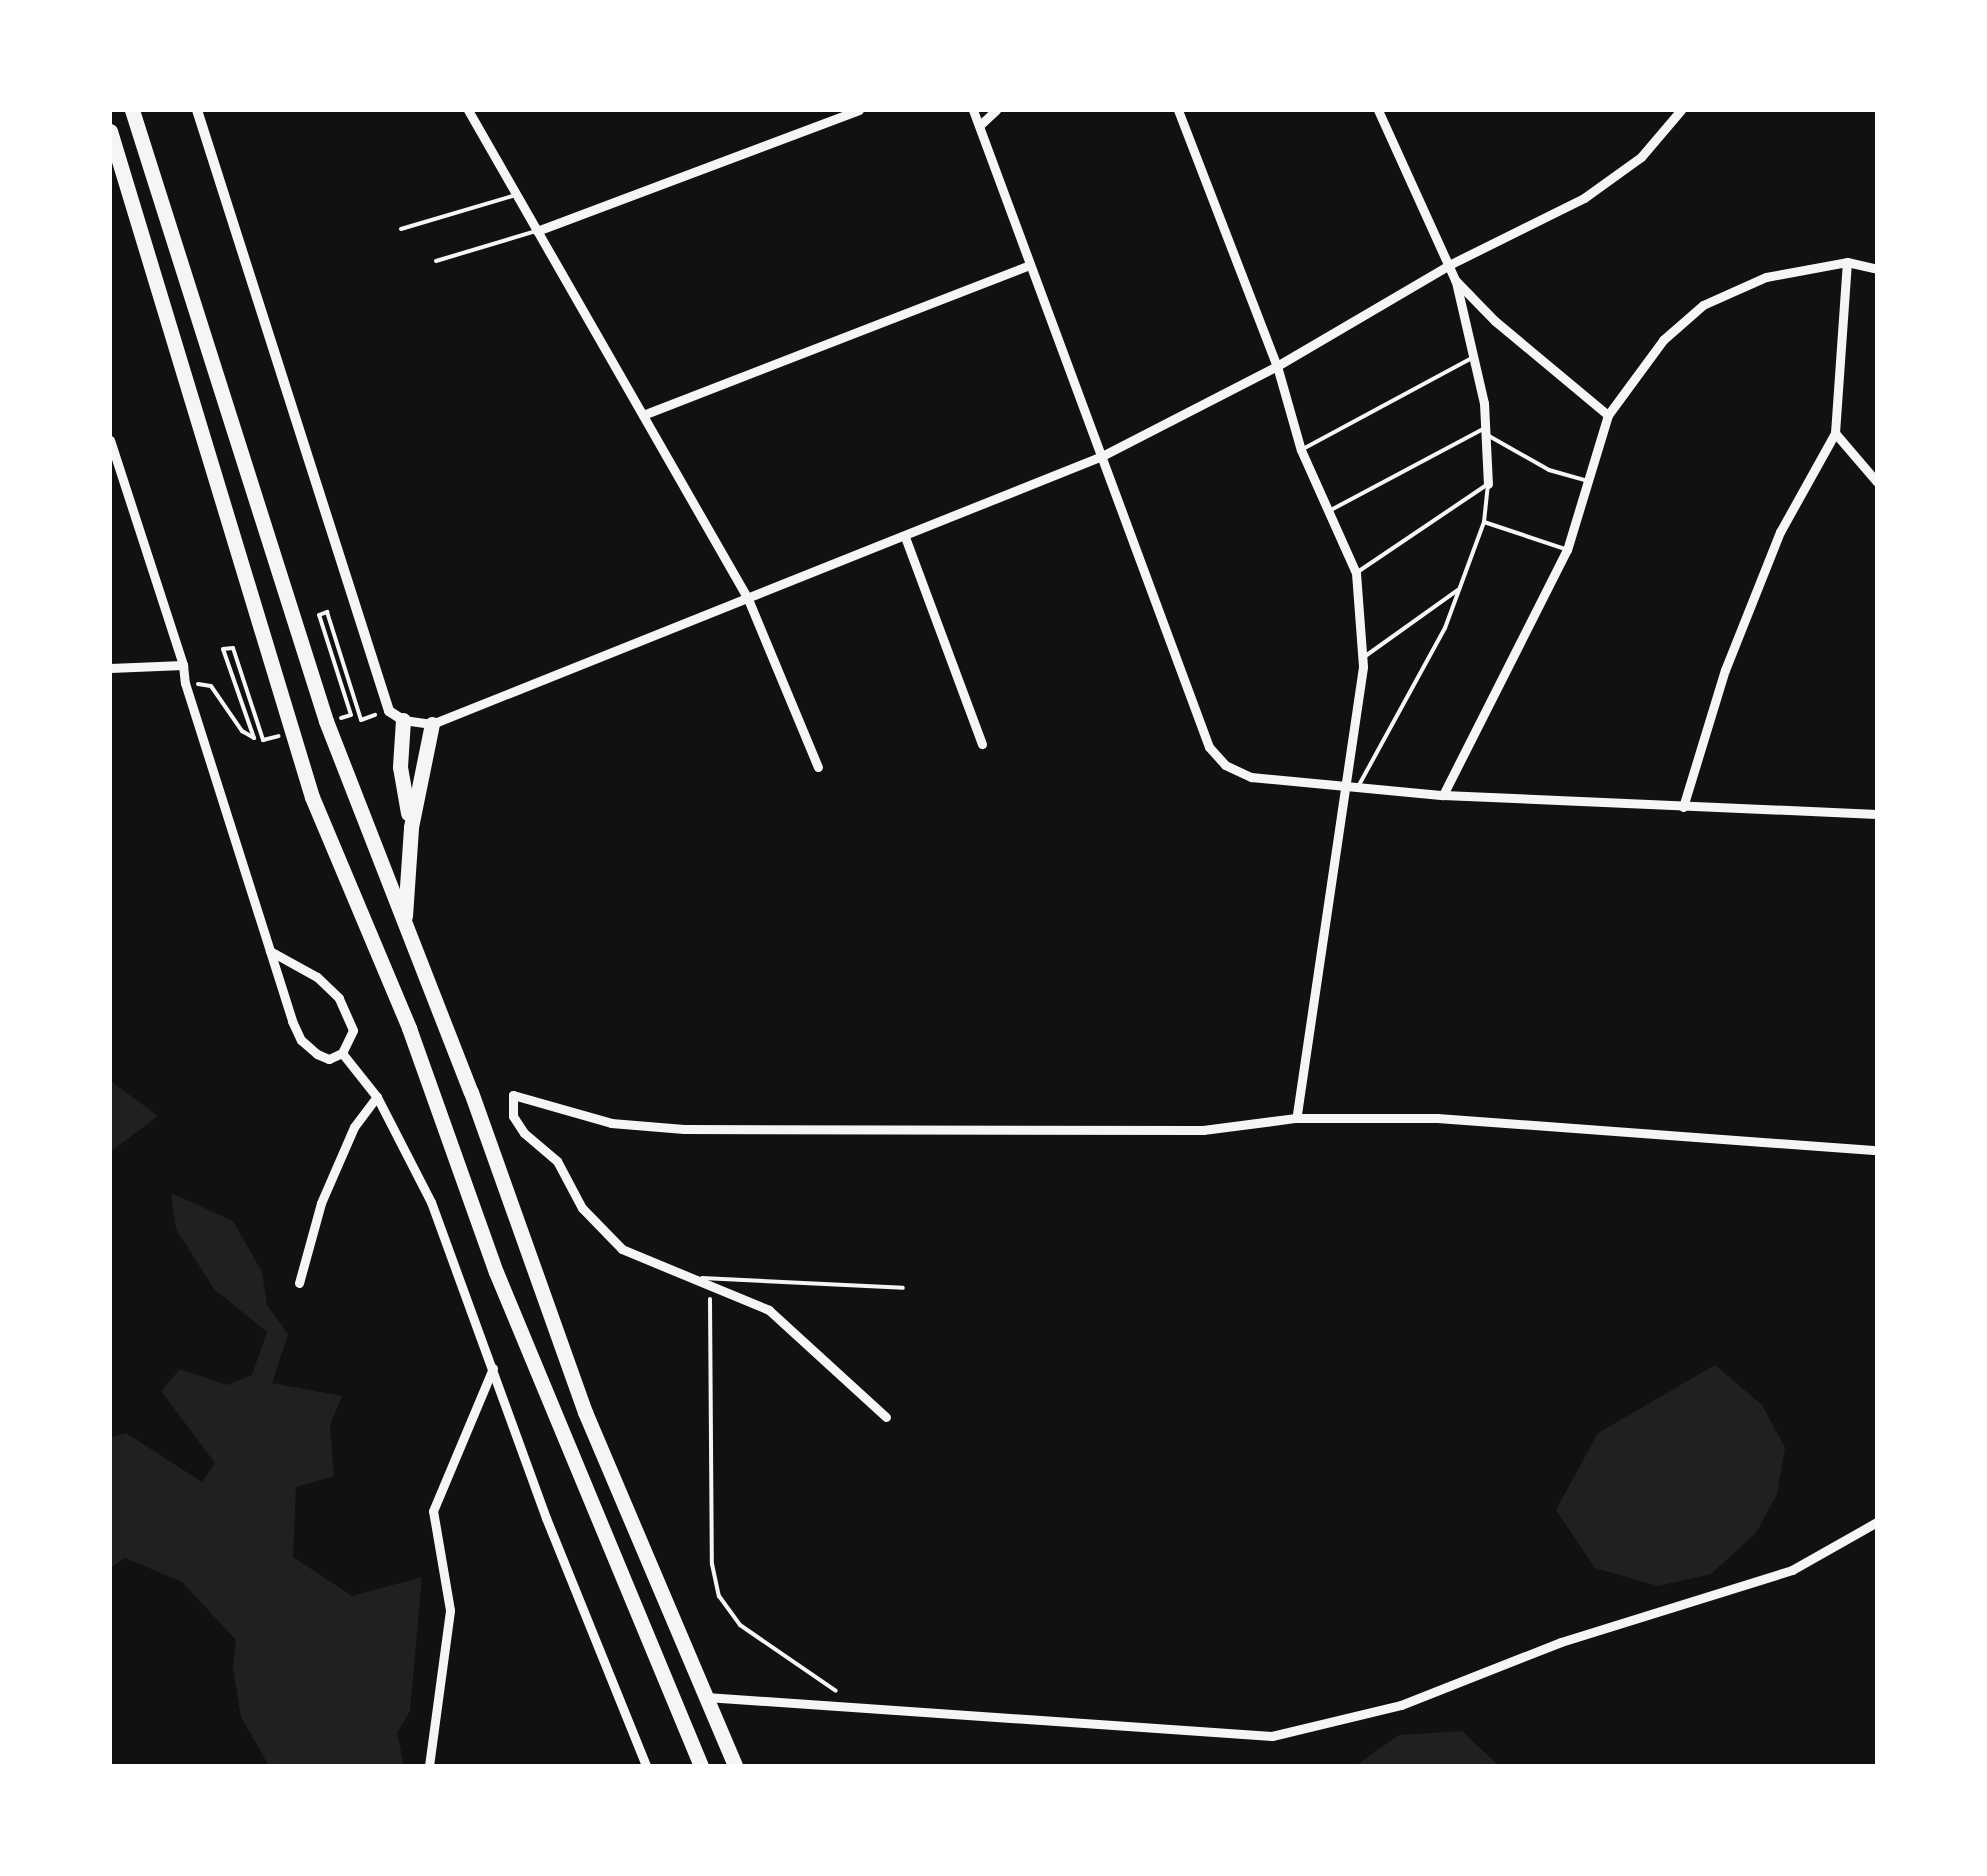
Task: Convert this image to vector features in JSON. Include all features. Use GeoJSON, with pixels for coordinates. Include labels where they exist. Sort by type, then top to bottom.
{"type":"FeatureCollection","features":[{"type":"Feature","properties":{"kind":"highway"},"geometry":{"type":"LineString","coordinates":[[132,110],[326,721],[470,1092],[585,1412],[734,1766]]}},
{"type":"Feature","properties":{"kind":"highway"},"geometry":{"type":"LineString","coordinates":[[110,132],[312,797],[409,1028],[496,1272],[701,1766]]}},
{"type":"Feature","properties":{"kind":"highway"},"geometry":{"type":"LineString","coordinates":[[396,716],[411,827]]}},
{"type":"Feature","properties":{"kind":"highway"},"geometry":{"type":"LineString","coordinates":[[404,925],[411,827],[432,724]]}},
{"type":"Feature","properties":{"kind":"street"},"geometry":{"type":"LineString","coordinates":[[197,110],[396,716],[432,724],[1102,456],[1277,366],[1452,264],[1584,198],[1641,157],[1682,110]]}},
{"type":"Feature","properties":{"kind":"street"},"geometry":{"type":"LineString","coordinates":[[468,110],[748,599],[818,766]]}},
{"type":"Feature","properties":{"kind":"street"},"geometry":{"type":"LineString","coordinates":[[537,230],[859,110]]}},
{"type":"Feature","properties":{"kind":"street"},"geometry":{"type":"LineString","coordinates":[[973,110],[1209,747],[1225,765],[1251,777],[1359,784],[1442,795],[1877,814]]}},
{"type":"Feature","properties":{"kind":"street"},"geometry":{"type":"LineString","coordinates":[[980,125],[996,110]]}},
{"type":"Feature","properties":{"kind":"street"},"geometry":{"type":"LineString","coordinates":[[1178,110],[1277,366],[1301,450],[1356,573],[1364,656],[1296,1118]]}},
{"type":"Feature","properties":{"kind":"street"},"geometry":{"type":"LineString","coordinates":[[1378,110],[1452,264],[1488,431],[1488,484]]}},
{"type":"Feature","properties":{"kind":"street"},"geometry":{"type":"LineString","coordinates":[[1442,795],[1567,550],[1608,415],[1663,340],[1704,305],[1766,278],[1847,262],[1877,269]]}},
{"type":"Feature","properties":{"kind":"street"},"geometry":{"type":"LineString","coordinates":[[1682,807],[1725,670],[1780,532],[1835,432],[1847,262]]}},
{"type":"Feature","properties":{"kind":"street"},"geometry":{"type":"LineString","coordinates":[[643,415],[1030,265]]}},
{"type":"Feature","properties":{"kind":"street"},"geometry":{"type":"LineString","coordinates":[[1456,280],[1508,332],[1608,415]]}},
{"type":"Feature","properties":{"kind":"street"},"geometry":{"type":"LineString","coordinates":[[1835,432],[1877,482]]}},
{"type":"Feature","properties":{"kind":"street"},"geometry":{"type":"LineString","coordinates":[[110,440],[270,951],[302,1040],[329,1058],[342,1054],[353,1030],[339,998],[317,977],[270,951]]}},
{"type":"Feature","properties":{"kind":"street"},"geometry":{"type":"LineString","coordinates":[[905,537],[982,744]]}},
{"type":"Feature","properties":{"kind":"street"},"geometry":{"type":"LineString","coordinates":[[110,668],[183,665]]}},
{"type":"Feature","properties":{"kind":"street"},"geometry":{"type":"LineString","coordinates":[[342,1054],[377,1097],[431,1202],[546,1518],[646,1766]]}},
{"type":"Feature","properties":{"kind":"street"},"geometry":{"type":"LineString","coordinates":[[886,1417],[769,1310],[622,1248],[582,1208],[557,1161],[524,1133],[513,1116],[513,1095],[611,1123],[684,1129],[1203,1130],[1296,1118],[1437,1118],[1877,1150]]}},
{"type":"Feature","properties":{"kind":"street"},"geometry":{"type":"LineString","coordinates":[[298,1283],[321,1203],[354,1127],[377,1097]]}},
{"type":"Feature","properties":{"kind":"street"},"geometry":{"type":"LineString","coordinates":[[429,1766],[450,1610],[433,1512],[493,1368]]}},
{"type":"Feature","properties":{"kind":"street"},"geometry":{"type":"LineString","coordinates":[[706,1697],[1272,1736],[1401,1705],[1561,1642],[1792,1570],[1877,1522]]}},
{"type":"Feature","properties":{"kind":"lane"},"geometry":{"type":"LineString","coordinates":[[400,228],[517,195]]}},
{"type":"Feature","properties":{"kind":"lane"},"geometry":{"type":"LineString","coordinates":[[436,261],[537,230]]}},
{"type":"Feature","properties":{"kind":"lane"},"geometry":{"type":"LineString","coordinates":[[1301,450],[1470,359]]}},
{"type":"Feature","properties":{"kind":"lane"},"geometry":{"type":"LineString","coordinates":[[1328,512],[1488,431],[1549,470],[1588,481]]}},
{"type":"Feature","properties":{"kind":"lane"},"geometry":{"type":"LineString","coordinates":[[1359,784],[1445,628],[1484,522],[1488,484]]}},
{"type":"Feature","properties":{"kind":"lane"},"geometry":{"type":"LineString","coordinates":[[1356,573],[1488,484]]}},
{"type":"Feature","properties":{"kind":"lane"},"geometry":{"type":"LineString","coordinates":[[1484,522],[1567,550]]}},
{"type":"Feature","properties":{"kind":"lane"},"geometry":{"type":"LineString","coordinates":[[1364,656],[1461,588]]}},
{"type":"Feature","properties":{"kind":"lane"},"geometry":{"type":"LineString","coordinates":[[692,1278],[903,1288]]}},
{"type":"Feature","properties":{"kind":"path"},"geometry":{"type":"LineString","coordinates":[[350,715],[319,615],[324,613],[361,720],[396,716]]}},
{"type":"Feature","properties":{"kind":"path"},"geometry":{"type":"LineString","coordinates":[[185,683],[211,686],[242,731],[254,738],[223,650],[233,648],[263,740]]}},
{"type":"Feature","properties":{"kind":"path"},"geometry":{"type":"LineString","coordinates":[[710,1285],[712,1564],[719,1596],[740,1625],[860,1708]]}},
{"type":"Feature","properties":{"kind":"shaded area"},"geometry":{"type":"Polygon","coordinates":[[[112,1082],[158,1116],[110,1152],[110,1087],[112,1082]]]}},
{"type":"Feature","properties":{"kind":"shaded area"},"geometry":{"type":"Polygon","coordinates":[[[171,1193],[233,1221],[262,1272],[267,1305],[288,1334],[272,1383],[342,1396],[330,1425],[334,1476],[296,1487],[293,1557],[352,1596],[422,1577],[410,1711],[397,1733],[404,1766],[269,1766],[241,1717],[233,1669],[236,1640],[182,1582],[125,1558],[110,1568],[110,1438],[126,1433],[202,1482],[215,1463],[161,1391],[180,1369],[227,1385],[252,1375],[267,1332],[214,1289],[176,1229],[171,1193]]]}},
{"type":"Feature","properties":{"kind":"shaded area"},"geometry":{"type":"Polygon","coordinates":[[[1715,1365],[1762,1405],[1785,1448],[1777,1494],[1756,1533],[1711,1574],[1658,1586],[1595,1568],[1556,1510],[1598,1433],[1715,1365]]]}},
{"type":"Feature","properties":{"kind":"shaded area"},"geometry":{"type":"Polygon","coordinates":[[[1462,1731],[1499,1766],[1355,1766],[1399,1735],[1462,1731]]]}}]}
